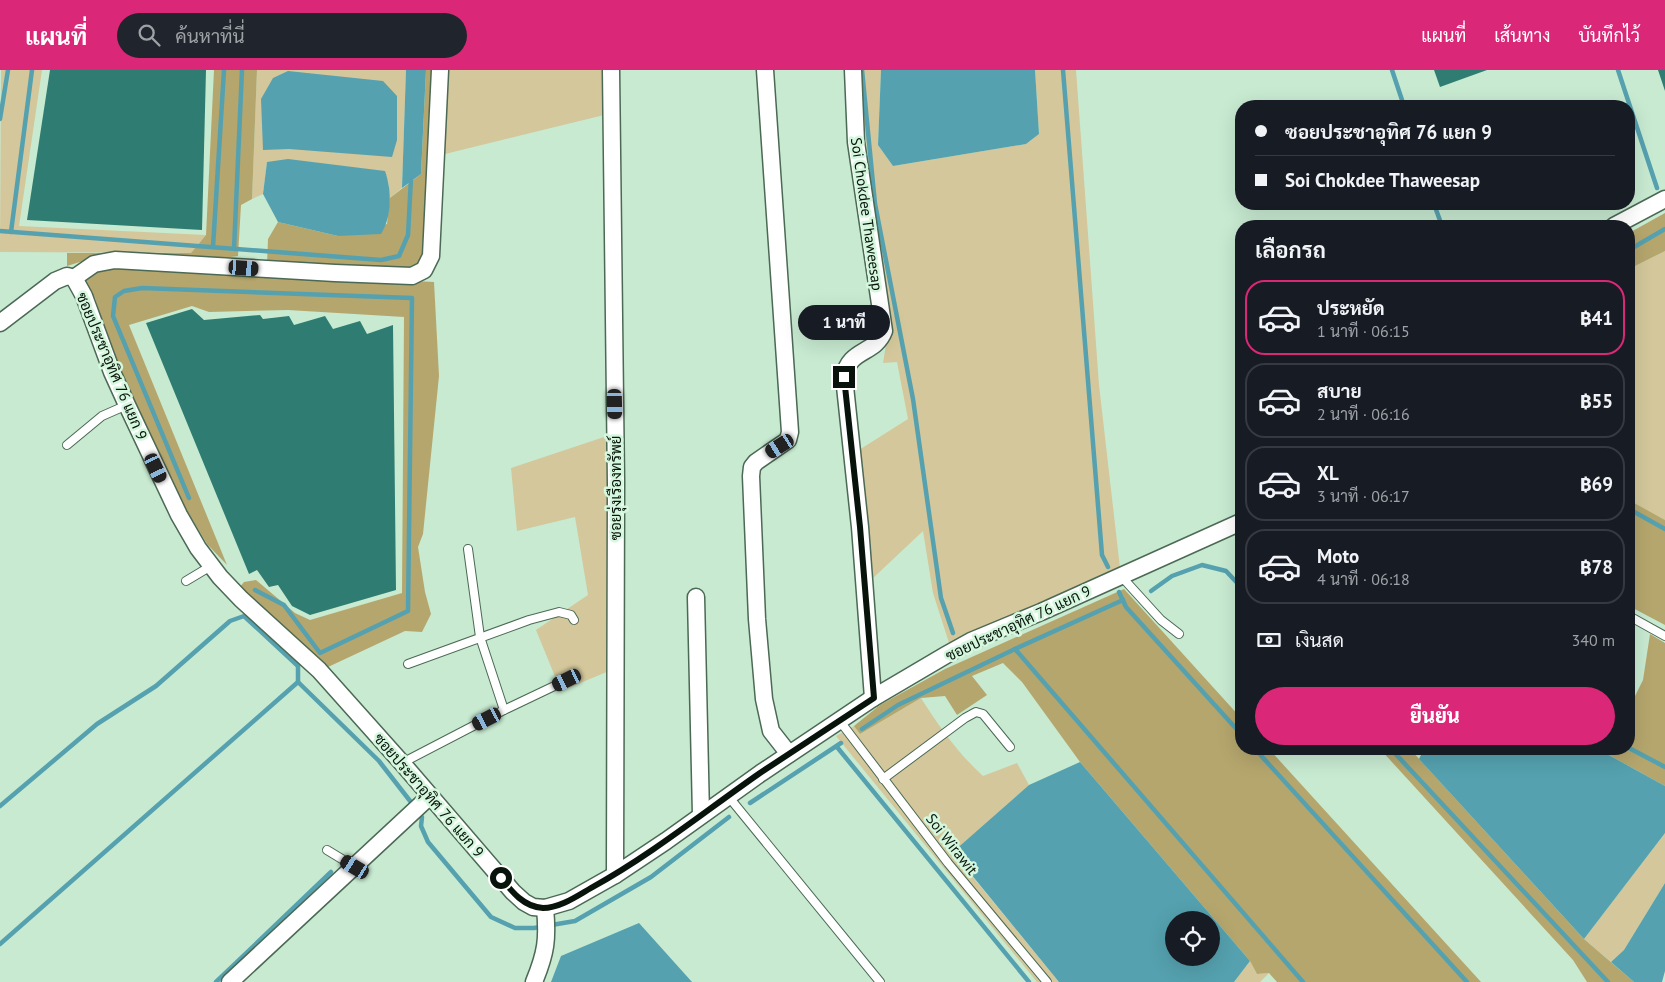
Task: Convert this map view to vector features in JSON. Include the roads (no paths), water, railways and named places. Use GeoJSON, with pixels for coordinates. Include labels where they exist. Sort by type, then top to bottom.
{"type":"FeatureCollection","features":[{"type":"Feature","properties":{"kind":"street"},"geometry":{"type":"LineString","coordinates":[[74,278],[94,264],[115,260],[393,276],[412,276],[424,270],[431,256],[440,70]]}},
{"type":"Feature","properties":{"kind":"street","name":"ซอยรุ่งเรืองทรัพย์"},"geometry":{"type":"LineString","coordinates":[[611,70],[616,483],[615,876]]}},
{"type":"Feature","properties":{"kind":"street"},"geometry":{"type":"LineString","coordinates":[[766,70],[790,432],[788,440],[756,462],[752,467],[751,476],[757,619],[764,699],[772,731],[789,754]]}},
{"type":"Feature","properties":{"kind":"street","name":"Soi Chokdee Thaweesap"},"geometry":{"type":"LineString","coordinates":[[853,70],[856,142],[884,331],[880,341],[853,357],[846,368],[844,377],[860,527],[874,698]]}},
{"type":"Feature","properties":{"kind":"street"},"geometry":{"type":"LineString","coordinates":[[1625,220],[1665,199]]}},
{"type":"Feature","properties":{"kind":"street","name":"ซอยประชาอุทิศ 76 แยก 9"},"geometry":{"type":"LineString","coordinates":[[0,323],[55,281],[67,276],[74,278],[84,296],[112,372],[179,515],[211,566],[241,600],[320,670],[513,892],[533,907],[545,908],[568,901],[615,876],[701,814],[839,720],[971,641],[1235,525]]}},
{"type":"Feature","properties":{"kind":"street"},"geometry":{"type":"LineString","coordinates":[[696,597],[701,814]]}},
{"type":"Feature","properties":{"kind":"street"},"geometry":{"type":"LineString","coordinates":[[230,982],[430,796]]}},
{"type":"Feature","properties":{"kind":"street"},"geometry":{"type":"LineString","coordinates":[[534,982],[543,961],[547,944],[545,908]]}},
{"type":"Feature","properties":{"kind":"lane"},"geometry":{"type":"LineString","coordinates":[[67,445],[102,416],[127,405]]}},
{"type":"Feature","properties":{"kind":"lane"},"geometry":{"type":"LineString","coordinates":[[468,549],[480,637],[504,710]]}},
{"type":"Feature","properties":{"kind":"lane"},"geometry":{"type":"LineString","coordinates":[[186,581],[211,566]]}},
{"type":"Feature","properties":{"kind":"lane"},"geometry":{"type":"LineString","coordinates":[[1121,576],[1161,620],[1179,634]]}},
{"type":"Feature","properties":{"kind":"lane"},"geometry":{"type":"LineString","coordinates":[[408,664],[529,620],[558,612],[571,615],[574,620]]}},
{"type":"Feature","properties":{"kind":"lane"},"geometry":{"type":"LineString","coordinates":[[1635,619],[1665,636]]}},
{"type":"Feature","properties":{"kind":"lane"},"geometry":{"type":"LineString","coordinates":[[402,763],[504,710],[567,680]]}},
{"type":"Feature","properties":{"kind":"lane"},"geometry":{"type":"LineString","coordinates":[[883,779],[965,718],[976,712],[982,714],[1010,747]]}},
{"type":"Feature","properties":{"kind":"lane","name":"Soi Wirawit"},"geometry":{"type":"LineString","coordinates":[[839,720],[948,863],[1047,982]]}},
{"type":"Feature","properties":{"kind":"lane"},"geometry":{"type":"LineString","coordinates":[[728,796],[880,982]]}},
{"type":"Feature","properties":{"kind":"lane"},"geometry":{"type":"LineString","coordinates":[[327,850],[355,867]]}},
{"type":"Feature","properties":{"kind":"water"},"geometry":{"type":"Polygon","coordinates":[[[406,70],[426,70],[421,174],[402,188],[406,70]]]}},
{"type":"Feature","properties":{"kind":"water"},"geometry":{"type":"Polygon","coordinates":[[[881,70],[1035,70],[1039,134],[1026,144],[893,166],[878,145],[881,70]]]}},
{"type":"Feature","properties":{"kind":"water"},"geometry":{"type":"Polygon","coordinates":[[[288,71],[383,81],[397,96],[397,140],[392,157],[289,149],[263,150],[261,99],[273,78],[288,71]]]}},
{"type":"Feature","properties":{"kind":"water"},"geometry":{"type":"Polygon","coordinates":[[[288,159],[385,171],[390,203],[385,227],[381,234],[338,236],[278,222],[263,194],[267,162],[288,159]]]}},
{"type":"Feature","properties":{"kind":"water"},"geometry":{"type":"Polygon","coordinates":[[[1421,755],[1609,755],[1665,786],[1665,833],[1584,939],[1419,759],[1421,755]]]}},
{"type":"Feature","properties":{"kind":"water"},"geometry":{"type":"Polygon","coordinates":[[[1080,762],[1207,911],[1165,911],[1165,966],[1220,966],[1220,926],[1250,961],[1234,982],[1059,982],[953,852],[1029,785],[1080,762]]]}},
{"type":"Feature","properties":{"kind":"water"},"geometry":{"type":"Polygon","coordinates":[[[1665,883],[1665,971],[1662,982],[1634,982],[1611,962],[1624,950],[1665,883]]]}},
{"type":"Feature","properties":{"kind":"water"},"geometry":{"type":"Polygon","coordinates":[[[639,923],[692,982],[551,982],[561,956],[639,923]]]}},
{"type":"Feature","properties":{"kind":"waterway"},"geometry":{"type":"LineString","coordinates":[[0,119],[8,70]]}},
{"type":"Feature","properties":{"kind":"waterway"},"geometry":{"type":"LineString","coordinates":[[11,232],[32,70]]}},
{"type":"Feature","properties":{"kind":"waterway"},"geometry":{"type":"LineString","coordinates":[[213,247],[224,70]]}},
{"type":"Feature","properties":{"kind":"waterway"},"geometry":{"type":"LineString","coordinates":[[234,249],[242,70]]}},
{"type":"Feature","properties":{"kind":"waterway"},"geometry":{"type":"LineString","coordinates":[[862,70],[875,204],[913,399],[941,598],[953,633]]}},
{"type":"Feature","properties":{"kind":"waterway"},"geometry":{"type":"LineString","coordinates":[[1063,70],[1102,555],[1108,567]]}},
{"type":"Feature","properties":{"kind":"waterway"},"geometry":{"type":"LineString","coordinates":[[1392,70],[1402,100]]}},
{"type":"Feature","properties":{"kind":"waterway"},"geometry":{"type":"LineString","coordinates":[[1618,70],[1628,100]]}},
{"type":"Feature","properties":{"kind":"waterway"},"geometry":{"type":"LineString","coordinates":[[1635,121],[1657,188]]}},
{"type":"Feature","properties":{"kind":"waterway"},"geometry":{"type":"LineString","coordinates":[[0,231],[381,260],[399,256],[408,235],[411,178]]}},
{"type":"Feature","properties":{"kind":"waterway"},"geometry":{"type":"LineString","coordinates":[[1436,210],[1440,220]]}},
{"type":"Feature","properties":{"kind":"waterway"},"geometry":{"type":"LineString","coordinates":[[1635,246],[1665,229]]}},
{"type":"Feature","properties":{"kind":"waterway"},"geometry":{"type":"LineString","coordinates":[[189,498],[113,316],[115,297],[124,291],[142,288],[412,298],[408,611],[320,653],[284,605],[255,590]]}},
{"type":"Feature","properties":{"kind":"waterway"},"geometry":{"type":"LineString","coordinates":[[1635,512],[1665,529]]}},
{"type":"Feature","properties":{"kind":"waterway"},"geometry":{"type":"LineString","coordinates":[[1151,591],[1172,576],[1202,565],[1226,571],[1235,581]]}},
{"type":"Feature","properties":{"kind":"waterway"},"geometry":{"type":"LineString","coordinates":[[1119,592],[1126,607],[1235,727]]}},
{"type":"Feature","properties":{"kind":"waterway"},"geometry":{"type":"LineString","coordinates":[[862,729],[898,705],[1123,600]]}},
{"type":"Feature","properties":{"kind":"waterway"},"geometry":{"type":"LineString","coordinates":[[0,806],[97,724],[156,686],[230,621],[244,616],[298,666],[298,682],[379,761],[414,806]]}},
{"type":"Feature","properties":{"kind":"waterway"},"geometry":{"type":"LineString","coordinates":[[1015,649],[1303,982]]}},
{"type":"Feature","properties":{"kind":"waterway"},"geometry":{"type":"LineString","coordinates":[[0,944],[298,682]]}},
{"type":"Feature","properties":{"kind":"waterway"},"geometry":{"type":"LineString","coordinates":[[750,803],[841,743]]}},
{"type":"Feature","properties":{"kind":"waterway"},"geometry":{"type":"LineString","coordinates":[[837,747],[1029,982]]}},
{"type":"Feature","properties":{"kind":"waterway"},"geometry":{"type":"LineString","coordinates":[[1635,751],[1665,767]]}},
{"type":"Feature","properties":{"kind":"waterway"},"geometry":{"type":"LineString","coordinates":[[1260,755],[1467,982]]}},
{"type":"Feature","properties":{"kind":"waterway"},"geometry":{"type":"LineString","coordinates":[[1397,755],[1608,982]]}},
{"type":"Feature","properties":{"kind":"waterway"},"geometry":{"type":"LineString","coordinates":[[419,813],[422,817],[421,826],[428,842],[491,917],[515,928],[534,928],[575,921],[651,877],[729,817]]}},
{"type":"Feature","properties":{"kind":"waterway"},"geometry":{"type":"LineString","coordinates":[[216,982],[331,872]]}}]}
